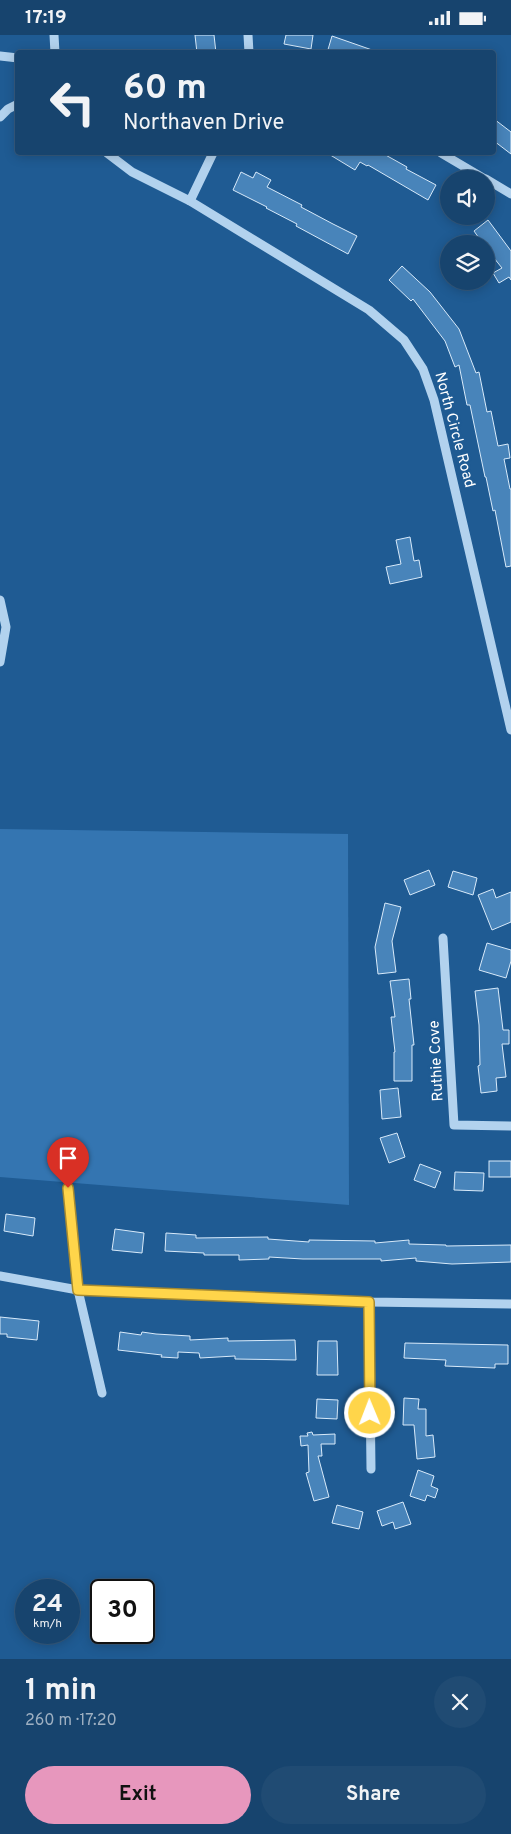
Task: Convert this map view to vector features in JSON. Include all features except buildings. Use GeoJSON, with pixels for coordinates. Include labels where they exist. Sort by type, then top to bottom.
{"type":"FeatureCollection","features":[{"type":"Feature","properties":{"kind":"street"},"geometry":{"type":"LineString","coordinates":[[54,35],[55,50]]}},
{"type":"Feature","properties":{"kind":"street"},"geometry":{"type":"LineString","coordinates":[[248,35],[249,50]]}},
{"type":"Feature","properties":{"kind":"street"},"geometry":{"type":"LineString","coordinates":[[0,56],[15,58]]}},
{"type":"Feature","properties":{"kind":"street"},"geometry":{"type":"LineString","coordinates":[[0,117],[15,106]]}},
{"type":"Feature","properties":{"kind":"street","name":"North Circle Road"},"geometry":{"type":"LineString","coordinates":[[110,155],[132,172],[190,201],[370,310],[404,340],[424,369],[434,400],[511,730]]}},
{"type":"Feature","properties":{"kind":"street"},"geometry":{"type":"LineString","coordinates":[[190,201],[212,155]]}},
{"type":"Feature","properties":{"kind":"street"},"geometry":{"type":"LineString","coordinates":[[444,155],[470,170]]}},
{"type":"Feature","properties":{"kind":"street"},"geometry":{"type":"LineString","coordinates":[[495,184],[511,194]]}},
{"type":"Feature","properties":{"kind":"street"},"geometry":{"type":"LineString","coordinates":[[0,600],[6,627],[0,662]]}},
{"type":"Feature","properties":{"kind":"street","name":"Ruthie Cove"},"geometry":{"type":"LineString","coordinates":[[443,938],[454,1125],[511,1126]]}},
{"type":"Feature","properties":{"kind":"street"},"geometry":{"type":"LineString","coordinates":[[68,1188],[78,1290],[102,1393]]}},
{"type":"Feature","properties":{"kind":"street"},"geometry":{"type":"LineString","coordinates":[[0,1276],[78,1290],[369,1302],[511,1304]]}},
{"type":"Feature","properties":{"kind":"street"},"geometry":{"type":"LineString","coordinates":[[369,1302],[371,1469]]}},
{"type":"Feature","properties":{"kind":"shaded area"},"geometry":{"type":"Polygon","coordinates":[[[0,829],[348,834],[349,1205],[0,1177],[0,829]]]}},
{"type":"Feature","properties":{"kind":"route"},"geometry":{"type":"LineString","coordinates":[[68,1188],[78,1290],[369,1302],[370,1413]]}}]}
